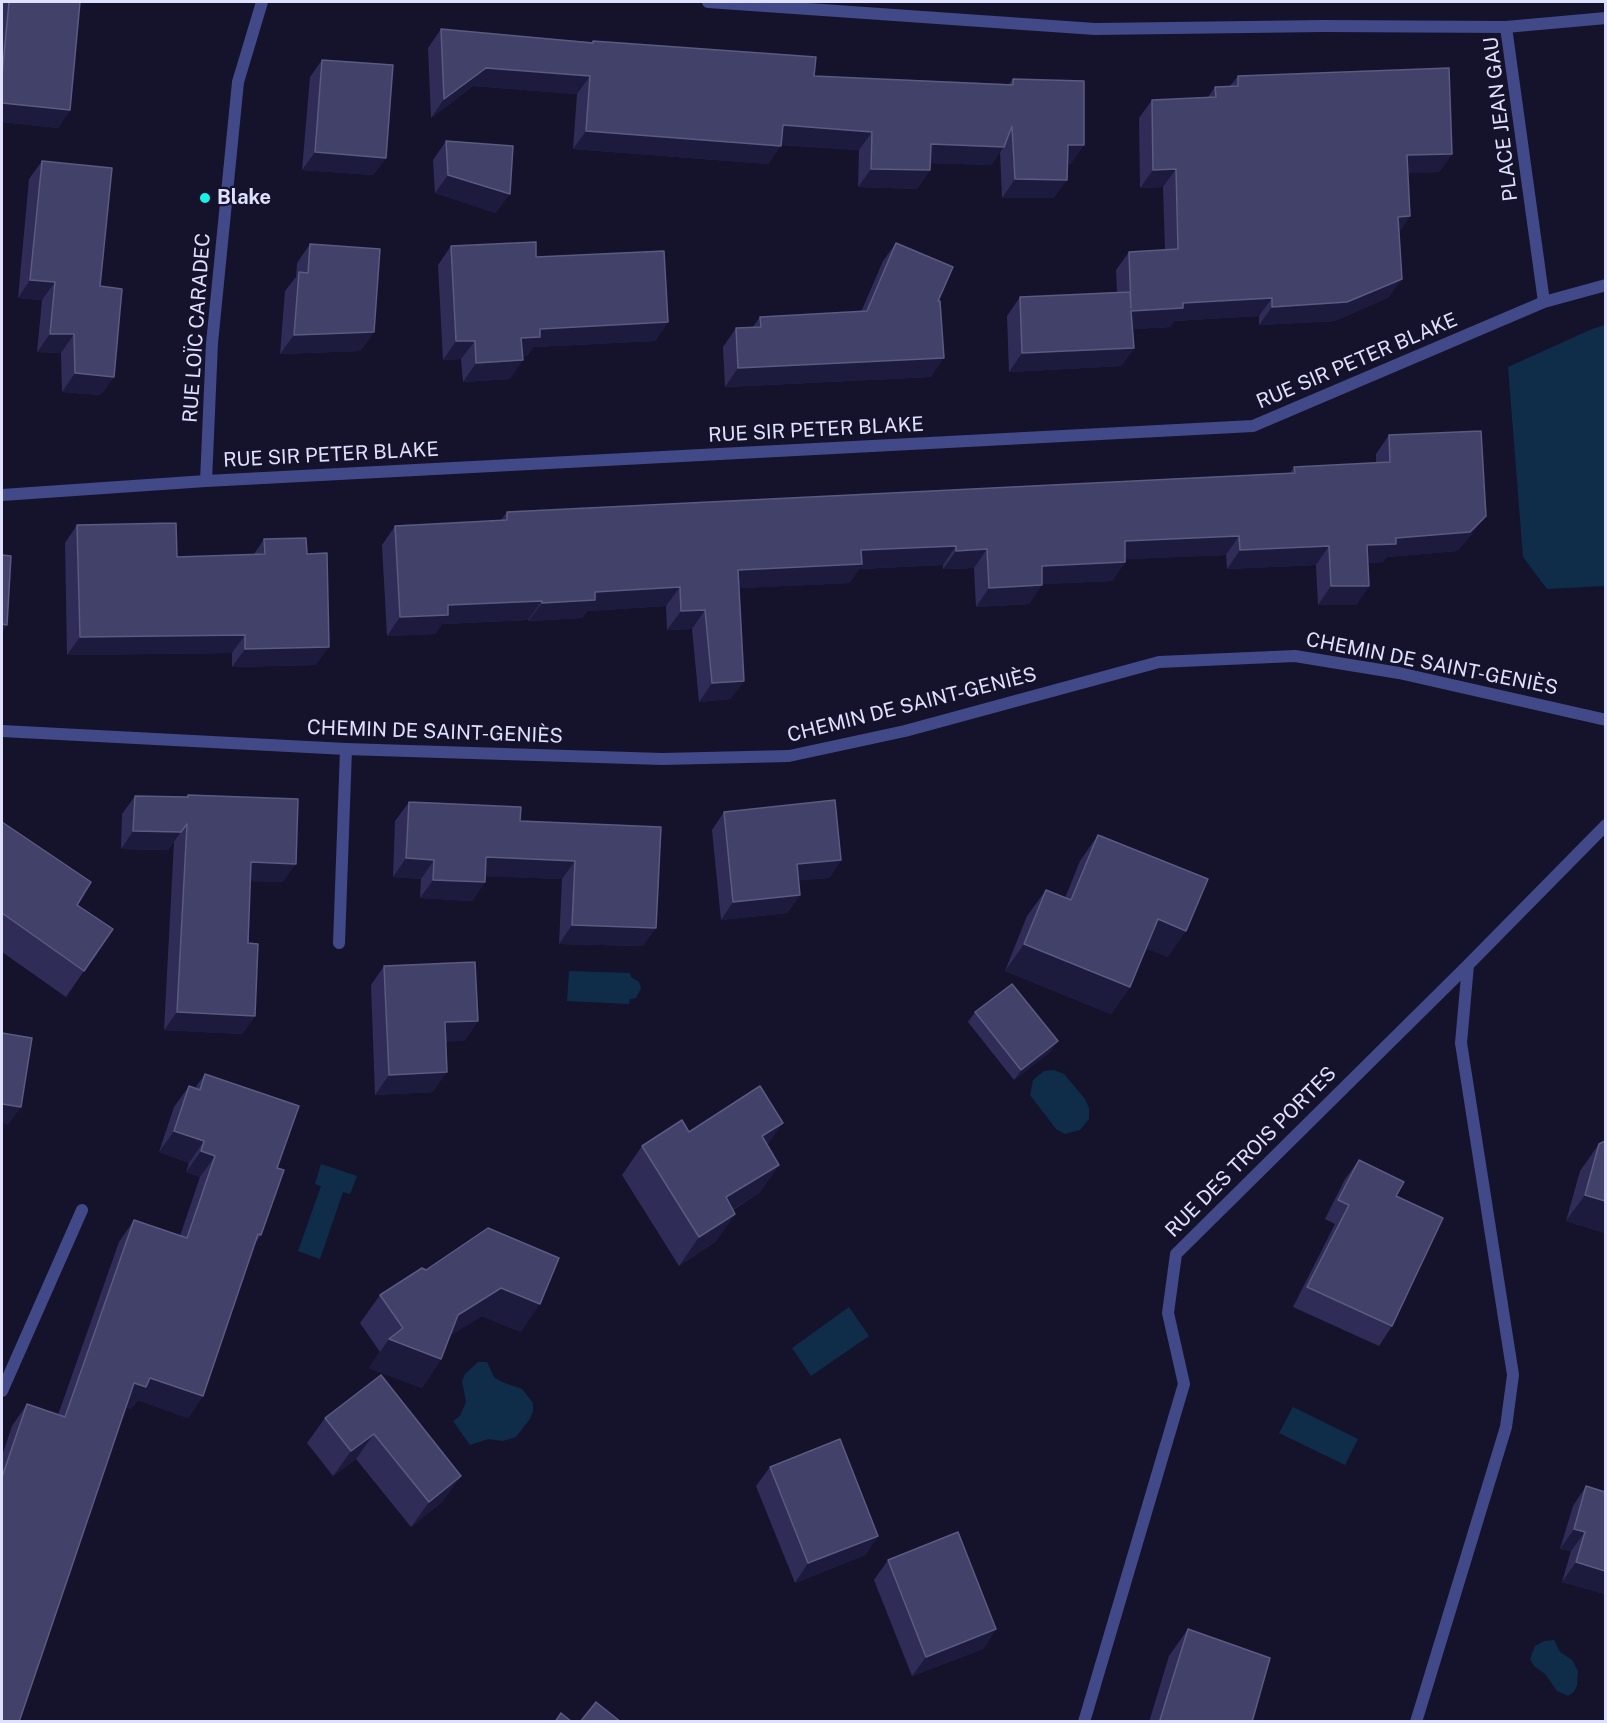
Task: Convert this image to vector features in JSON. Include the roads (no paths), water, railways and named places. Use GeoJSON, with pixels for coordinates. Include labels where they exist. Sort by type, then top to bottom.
{"type":"FeatureCollection","features":[{"type":"Feature","properties":{"kind":"street","name":"RUE LOÏC CARADEC"},"geometry":{"type":"LineString","coordinates":[[206,481],[212,343],[238,81],[262,2]]}},
{"type":"Feature","properties":{"kind":"street"},"geometry":{"type":"LineString","coordinates":[[708,2],[1095,29],[1324,26],[1506,27]]}},
{"type":"Feature","properties":{"kind":"street","name":"PLACE JEAN GAU"},"geometry":{"type":"LineString","coordinates":[[1544,302],[1506,27],[1605,18]]}},
{"type":"Feature","properties":{"kind":"street","name":"RUE SIR PETER BLAKE"},"geometry":{"type":"LineString","coordinates":[[2,495],[206,481],[1253,426],[1544,302],[1605,285]]}},
{"type":"Feature","properties":{"kind":"street","name":"CHEMIN DE SAINT-GENIÈS"},"geometry":{"type":"LineString","coordinates":[[2,731],[346,749],[662,759],[789,756],[905,731],[1159,662],[1295,656],[1399,673],[1605,720]]}},
{"type":"Feature","properties":{"kind":"street"},"geometry":{"type":"LineString","coordinates":[[339,943],[346,749]]}},
{"type":"Feature","properties":{"kind":"street","name":"RUE DES TROIS PORTES"},"geometry":{"type":"LineString","coordinates":[[1083,1722],[1184,1384],[1168,1313],[1176,1254],[1468,965],[1605,825]]}},
{"type":"Feature","properties":{"kind":"street"},"geometry":{"type":"LineString","coordinates":[[1416,1722],[1506,1427],[1513,1375],[1461,1043],[1468,965]]}},
{"type":"Feature","properties":{"kind":"street"},"geometry":{"type":"LineString","coordinates":[[2,1390],[82,1210]]}},
{"type":"Feature","properties":{"kind":"water"},"geometry":{"type":"Polygon","coordinates":[[[1605,325],[1605,586],[1547,589],[1523,557],[1508,367],[1605,325]]]}},
{"type":"Feature","properties":{"kind":"water"},"geometry":{"type":"Polygon","coordinates":[[[569,971],[630,973],[631,977],[639,982],[641,988],[636,998],[630,999],[629,1004],[567,1001],[569,971]]]}},
{"type":"Feature","properties":{"kind":"water"},"geometry":{"type":"Polygon","coordinates":[[[1054,1070],[1064,1074],[1085,1099],[1089,1108],[1089,1119],[1080,1130],[1065,1134],[1056,1129],[1030,1095],[1033,1080],[1044,1071],[1054,1070]]]}},
{"type":"Feature","properties":{"kind":"water"},"geometry":{"type":"Polygon","coordinates":[[[321,1164],[357,1176],[350,1194],[343,1192],[320,1259],[298,1251],[321,1186],[315,1184],[321,1164]]]}},
{"type":"Feature","properties":{"kind":"water"},"geometry":{"type":"Polygon","coordinates":[[[849,1307],[869,1336],[811,1376],[792,1348],[849,1307]]]}},
{"type":"Feature","properties":{"kind":"water"},"geometry":{"type":"Polygon","coordinates":[[[478,1362],[487,1362],[494,1377],[522,1389],[533,1403],[530,1419],[516,1437],[503,1441],[488,1439],[470,1445],[453,1421],[460,1416],[466,1402],[462,1381],[465,1374],[478,1362]]]}},
{"type":"Feature","properties":{"kind":"water"},"geometry":{"type":"Polygon","coordinates":[[[1293,1407],[1358,1439],[1345,1465],[1279,1433],[1293,1407]]]}},
{"type":"Feature","properties":{"kind":"water"},"geometry":{"type":"Polygon","coordinates":[[[1554,1640],[1560,1652],[1572,1660],[1578,1671],[1577,1685],[1574,1692],[1568,1696],[1557,1691],[1530,1659],[1535,1646],[1544,1641],[1554,1640]]]}},
{"type":"Feature","properties":{"kind":"place","name":"Blake"},"geometry":{"type":"Point","coordinates":[205,198]}}]}
